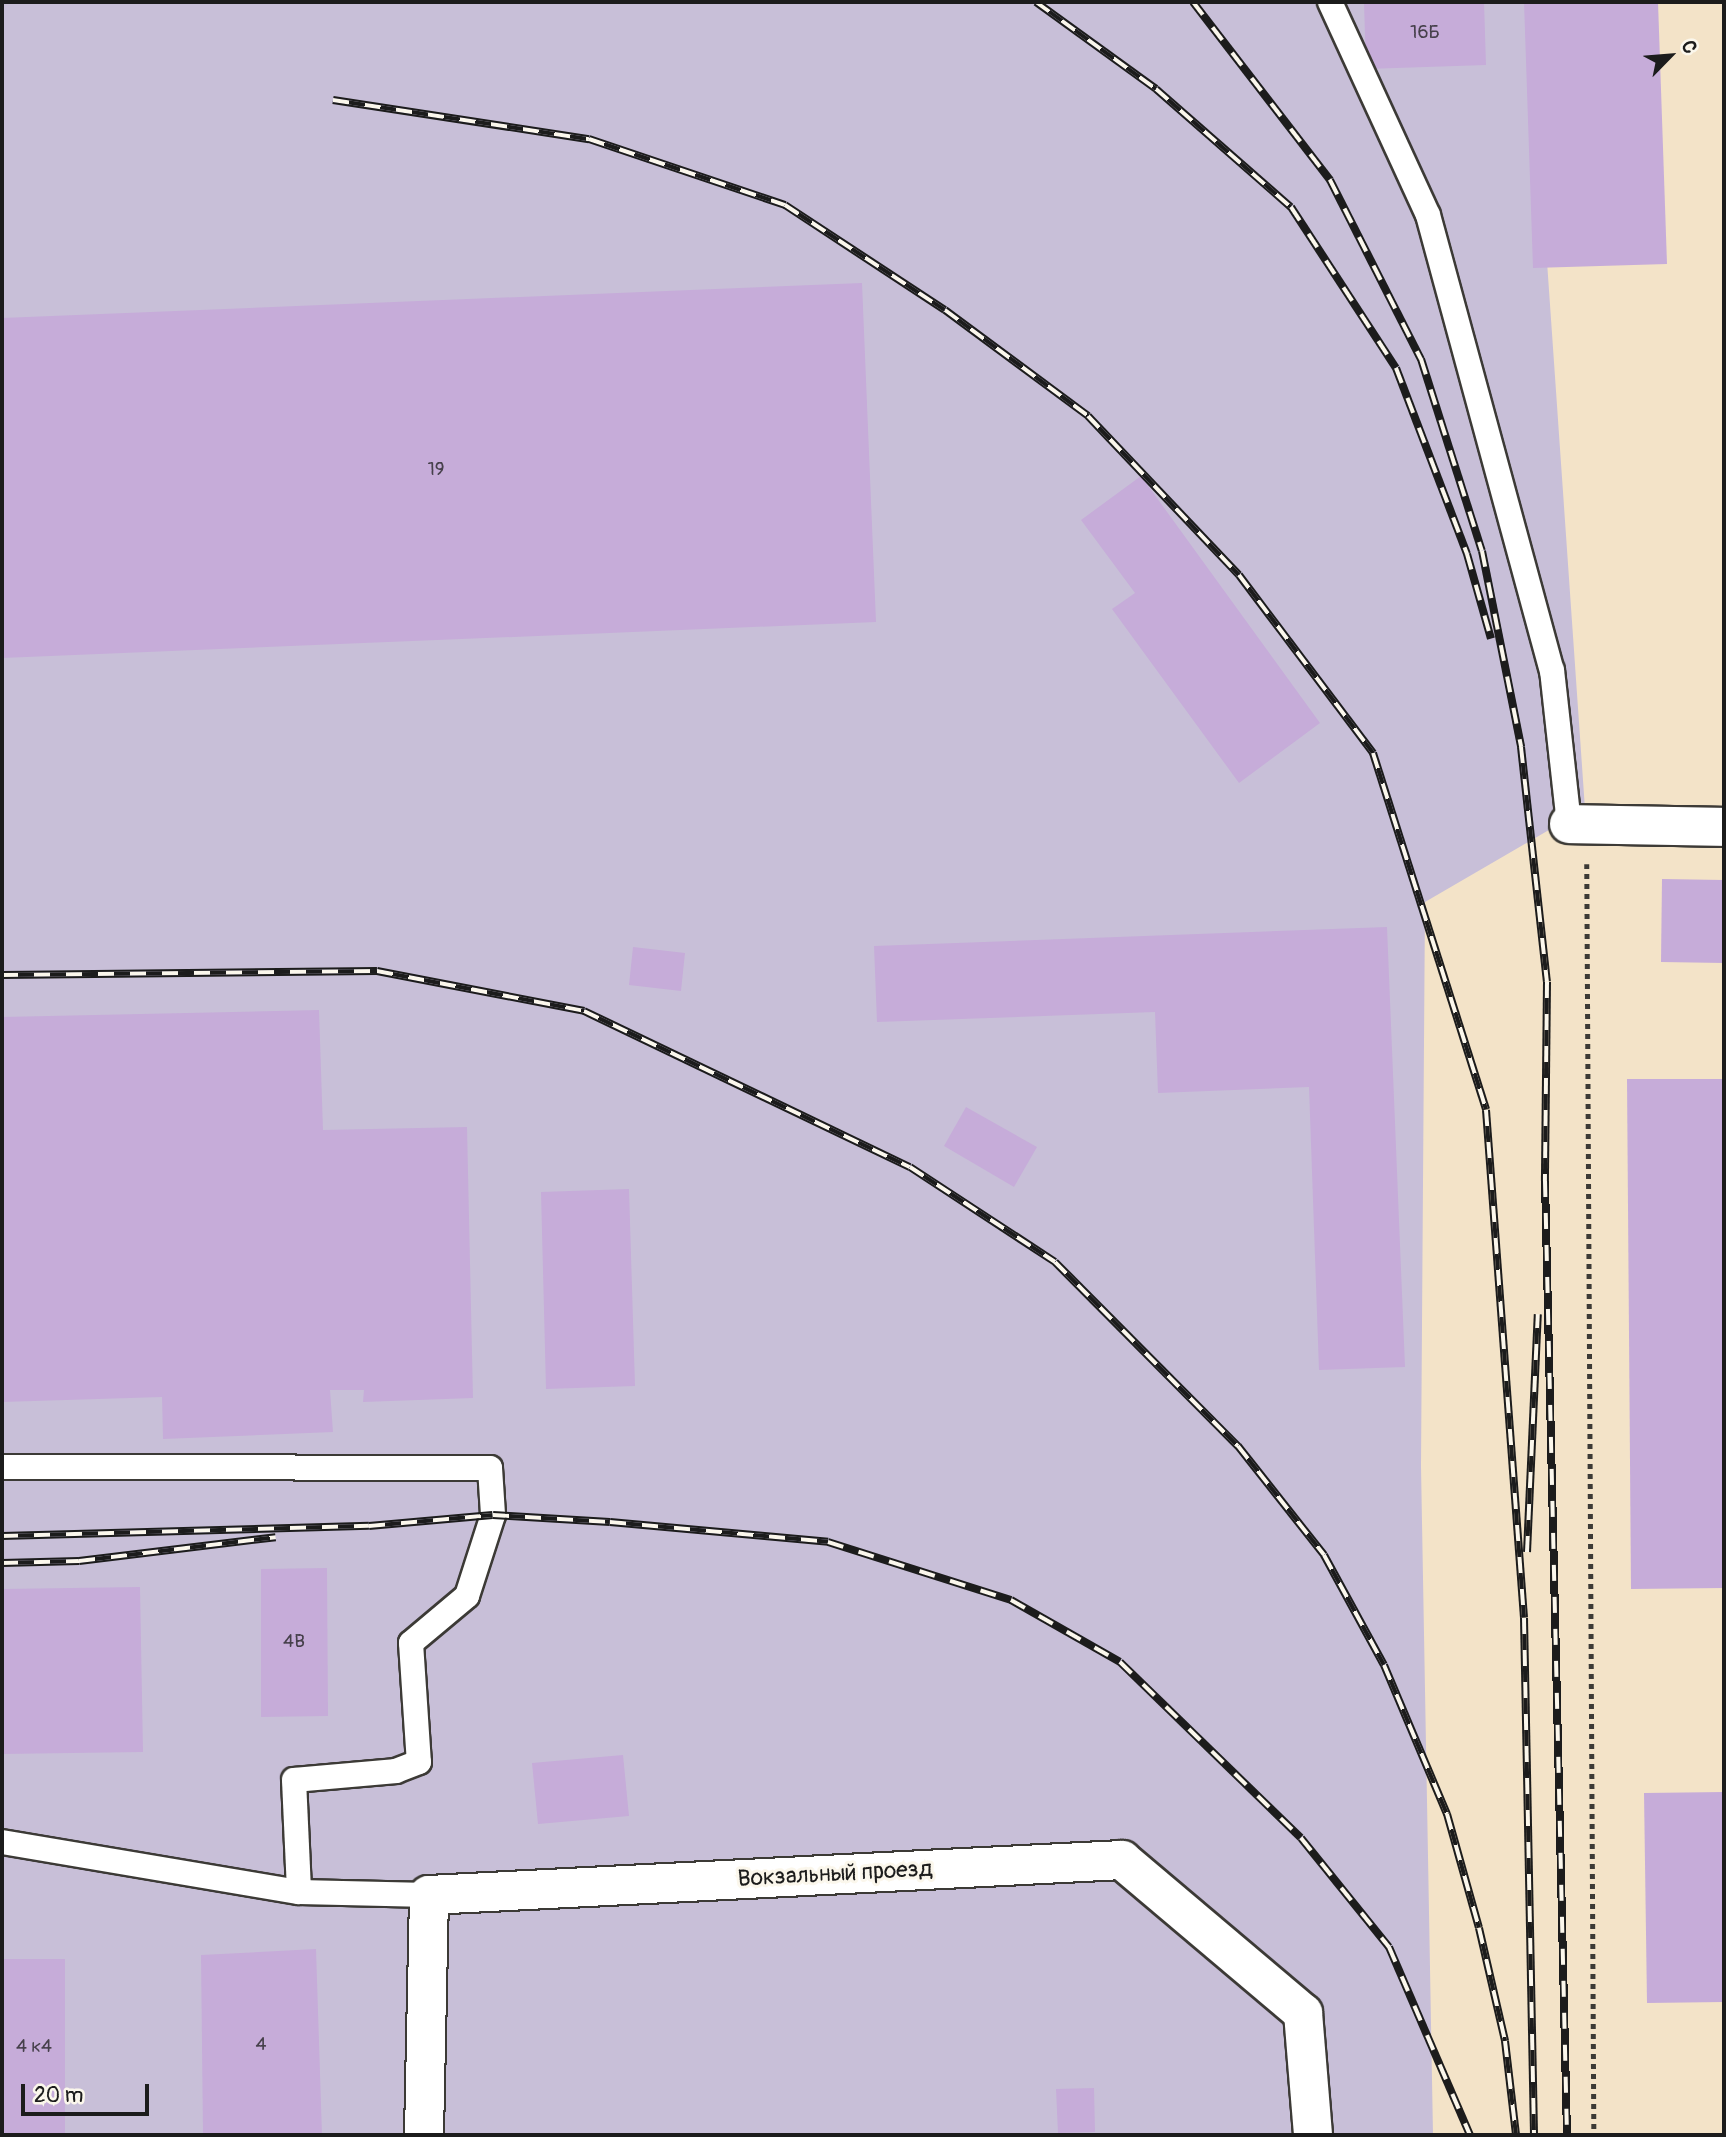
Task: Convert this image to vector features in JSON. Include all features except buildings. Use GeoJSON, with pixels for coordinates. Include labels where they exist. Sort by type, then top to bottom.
{"type":"FeatureCollection","features":[{"type":"Feature","properties":{"kind":"street"},"geometry":{"type":"LineString","coordinates":[[1578,825],[1724,827]]}},
{"type":"Feature","properties":{"kind":"street","name":"Вокзальный проезд"},"geometry":{"type":"LineString","coordinates":[[429,1895],[1122,1860],[1303,2013],[1313,2135]]}},
{"type":"Feature","properties":{"kind":"street"},"geometry":{"type":"LineString","coordinates":[[424,2135],[429,1895]]}},
{"type":"Feature","properties":{"kind":"lane"},"geometry":{"type":"LineString","coordinates":[[1330,2],[1428,215],[1552,670],[1578,825]]}},
{"type":"Feature","properties":{"kind":"lane"},"geometry":{"type":"LineString","coordinates":[[2,1466],[490,1468],[494,1515],[467,1596],[411,1643],[419,1762],[396,1772],[294,1780],[299,1892]]}},
{"type":"Feature","properties":{"kind":"lane"},"geometry":{"type":"LineString","coordinates":[[2,1842],[299,1892],[429,1895]]}},
{"type":"Feature","properties":{"kind":"path"},"geometry":{"type":"LineString","coordinates":[[1578,825],[1594,2135]]}},
{"type":"Feature","properties":{"kind":"shaded area"},"geometry":{"type":"Polygon","coordinates":[[[2,2],[1529,2],[1585,809],[1425,902],[1421,1466],[1433,2135],[2,2135],[2,2]]]}},
{"type":"Feature","properties":{"kind":"railway"},"geometry":{"type":"LineString","coordinates":[[1036,2],[1156,89],[1291,207],[1396,368],[1467,554],[1491,639]]}},
{"type":"Feature","properties":{"kind":"railway"},"geometry":{"type":"LineString","coordinates":[[1193,2],[1330,180],[1421,359],[1482,551],[1521,747],[1547,982],[1545,1181],[1567,2135]]}},
{"type":"Feature","properties":{"kind":"railway"},"geometry":{"type":"LineString","coordinates":[[333,100],[589,139],[785,205],[945,310],[1088,416],[1239,575],[1373,753],[1486,1110],[1524,1618],[1534,2135]]}},
{"type":"Feature","properties":{"kind":"railway"},"geometry":{"type":"LineString","coordinates":[[2,975],[377,971],[584,1011],[910,1167],[1055,1262],[1238,1446],[1324,1555],[1384,1665],[1447,1814],[1479,1928],[1505,2041],[1516,2135]]}},
{"type":"Feature","properties":{"kind":"railway"},"geometry":{"type":"LineString","coordinates":[[1527,1552],[1538,1314]]}},
{"type":"Feature","properties":{"kind":"railway"},"geometry":{"type":"LineString","coordinates":[[2,1536],[369,1526],[493,1515],[610,1522],[828,1542],[1011,1600],[1120,1662],[1301,1838],[1389,1947],[1470,2135]]}},
{"type":"Feature","properties":{"kind":"railway"},"geometry":{"type":"LineString","coordinates":[[2,1563],[79,1561],[276,1537]]}}]}
